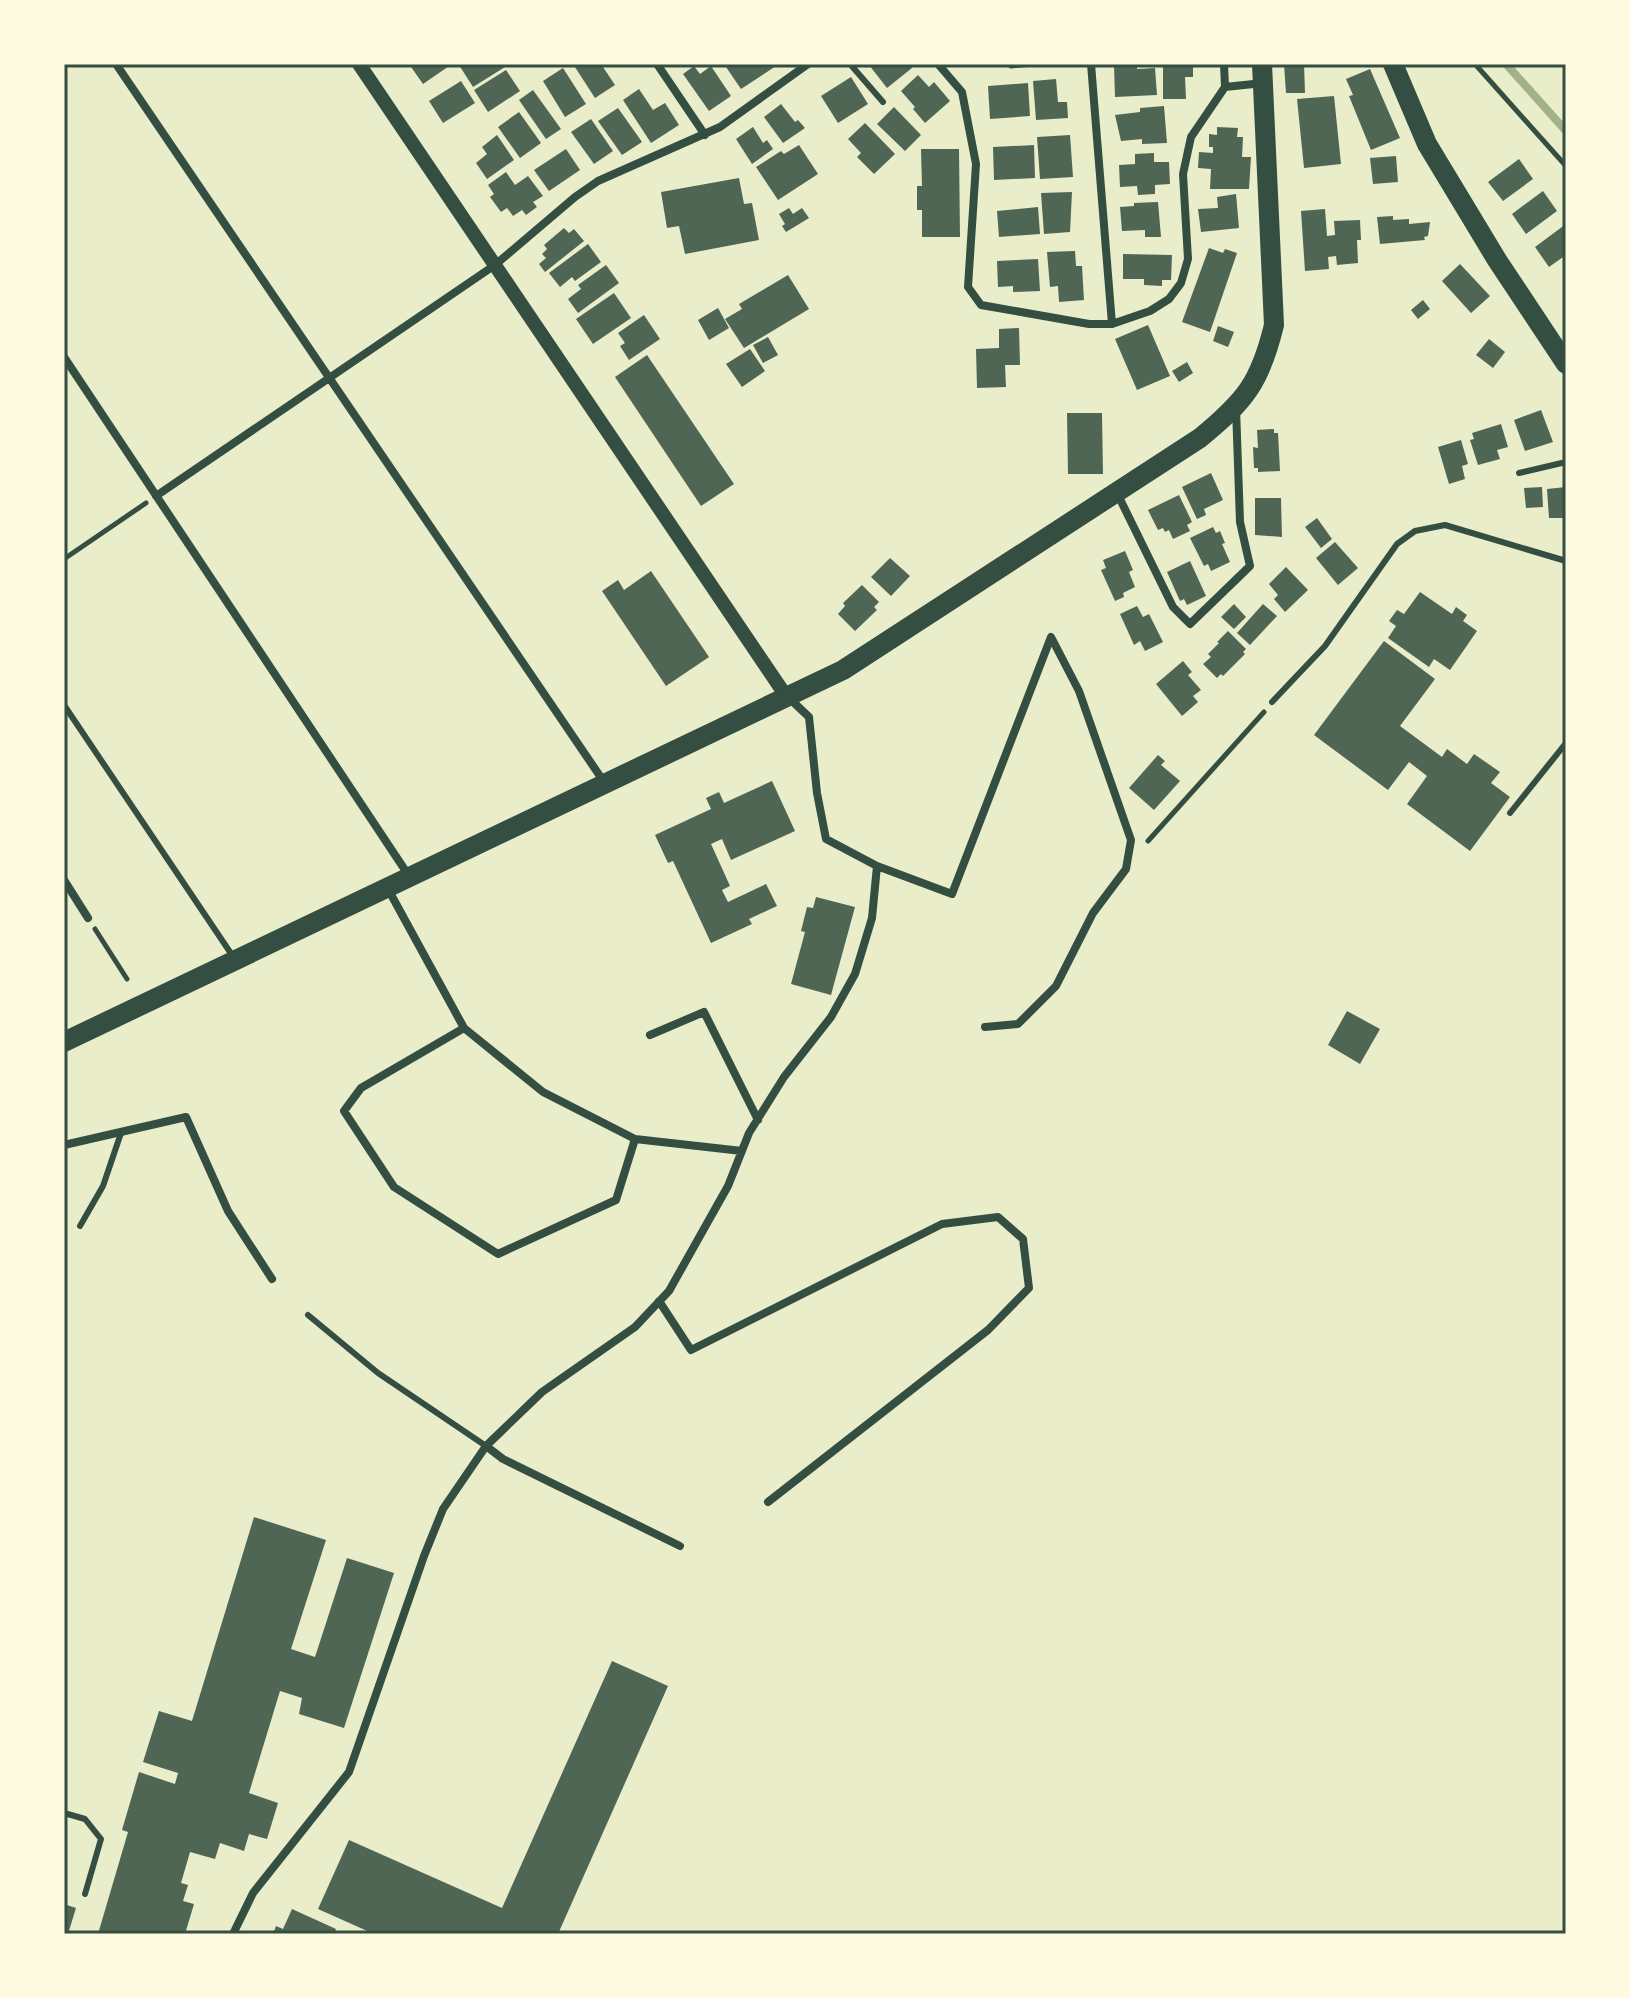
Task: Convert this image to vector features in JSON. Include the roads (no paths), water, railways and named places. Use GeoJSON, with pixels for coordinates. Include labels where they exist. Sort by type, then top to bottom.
{"type":"FeatureCollection","features":[{"type":"Feature","properties":{"kind":"main road"},"geometry":{"type":"LineString","coordinates":[[1393,64],[1427,144],[1497,260],[1566,364]]}},
{"type":"Feature","properties":{"kind":"main road"},"geometry":{"type":"LineString","coordinates":[[64,1042],[843,670],[1200,438],[1236,407],[1253,385],[1267,356],[1274,325],[1263,73]]}},
{"type":"Feature","properties":{"kind":"street"},"geometry":{"type":"LineString","coordinates":[[116,64],[604,783]]}},
{"type":"Feature","properties":{"kind":"street"},"geometry":{"type":"LineString","coordinates":[[359,64],[786,696],[809,717],[817,793],[826,839],[877,866],[952,894],[1051,637],[1079,691],[1131,840],[1129,863],[1093,913],[1056,986],[1018,1024],[985,1027]]}},
{"type":"Feature","properties":{"kind":"street"},"geometry":{"type":"LineString","coordinates":[[657,64],[705,135]]}},
{"type":"Feature","properties":{"kind":"street"},"geometry":{"type":"LineString","coordinates":[[156,496],[495,265],[598,181],[720,127],[808,64]]}},
{"type":"Feature","properties":{"kind":"street"},"geometry":{"type":"LineString","coordinates":[[938,64],[962,92],[976,164],[968,287],[981,305],[1089,324],[1112,324],[1150,311],[1169,299],[1181,283],[1188,259],[1183,174],[1191,137],[1225,87],[1263,73]]}},
{"type":"Feature","properties":{"kind":"street"},"geometry":{"type":"LineString","coordinates":[[1091,64],[1112,324]]}},
{"type":"Feature","properties":{"kind":"street"},"geometry":{"type":"LineString","coordinates":[[1224,64],[1225,87]]}},
{"type":"Feature","properties":{"kind":"street"},"geometry":{"type":"LineString","coordinates":[[64,357],[410,877]]}},
{"type":"Feature","properties":{"kind":"street"},"geometry":{"type":"LineString","coordinates":[[1117,493],[1173,607],[1190,624],[1250,566],[1240,522],[1236,407]]}},
{"type":"Feature","properties":{"kind":"street"},"geometry":{"type":"LineString","coordinates":[[233,1934],[253,1893],[349,1772],[443,1509],[486,1446],[542,1392],[635,1327],[669,1291],[728,1186],[758,1120],[784,1077],[831,1017],[855,974],[872,918],[877,866]]}},
{"type":"Feature","properties":{"kind":"street"},"geometry":{"type":"LineString","coordinates":[[64,880],[88,918]]}},
{"type":"Feature","properties":{"kind":"street"},"geometry":{"type":"LineString","coordinates":[[387,887],[464,1028],[543,1092],[635,1139],[742,1151]]}},
{"type":"Feature","properties":{"kind":"street"},"geometry":{"type":"LineString","coordinates":[[650,1035],[704,1012],[758,1120]]}},
{"type":"Feature","properties":{"kind":"street"},"geometry":{"type":"LineString","coordinates":[[464,1028],[361,1088],[344,1111],[394,1187],[420,1204],[498,1254],[616,1200],[635,1139]]}},
{"type":"Feature","properties":{"kind":"street"},"geometry":{"type":"LineString","coordinates":[[64,1145],[186,1117],[228,1211],[272,1279]]}},
{"type":"Feature","properties":{"kind":"street"},"geometry":{"type":"LineString","coordinates":[[659,1301],[691,1350],[942,1224],[998,1217],[1023,1239],[1029,1288],[988,1330],[768,1502]]}},
{"type":"Feature","properties":{"kind":"street"},"geometry":{"type":"LineString","coordinates":[[486,1446],[503,1459],[680,1546]]}},
{"type":"Feature","properties":{"kind":"lane"},"geometry":{"type":"LineString","coordinates":[[850,64],[883,102]]}},
{"type":"Feature","properties":{"kind":"lane"},"geometry":{"type":"LineString","coordinates":[[1519,473],[1566,462]]}},
{"type":"Feature","properties":{"kind":"lane"},"geometry":{"type":"LineString","coordinates":[[1272,702],[1325,646],[1397,544],[1415,531],[1445,525],[1566,561]]}},
{"type":"Feature","properties":{"kind":"lane"},"geometry":{"type":"LineString","coordinates":[[64,705],[235,960]]}},
{"type":"Feature","properties":{"kind":"lane"},"geometry":{"type":"LineString","coordinates":[[1510,813],[1566,743]]}},
{"type":"Feature","properties":{"kind":"lane"},"geometry":{"type":"LineString","coordinates":[[80,1226],[103,1186],[121,1133]]}},
{"type":"Feature","properties":{"kind":"lane"},"geometry":{"type":"LineString","coordinates":[[308,1315],[378,1373],[486,1446]]}},
{"type":"Feature","properties":{"kind":"lane"},"geometry":{"type":"LineString","coordinates":[[64,1813],[85,1819],[101,1839],[85,1894]]}},
{"type":"Feature","properties":{"kind":"waterway"},"geometry":{"type":"LineString","coordinates":[[1506,64],[1566,131]]}}]}
